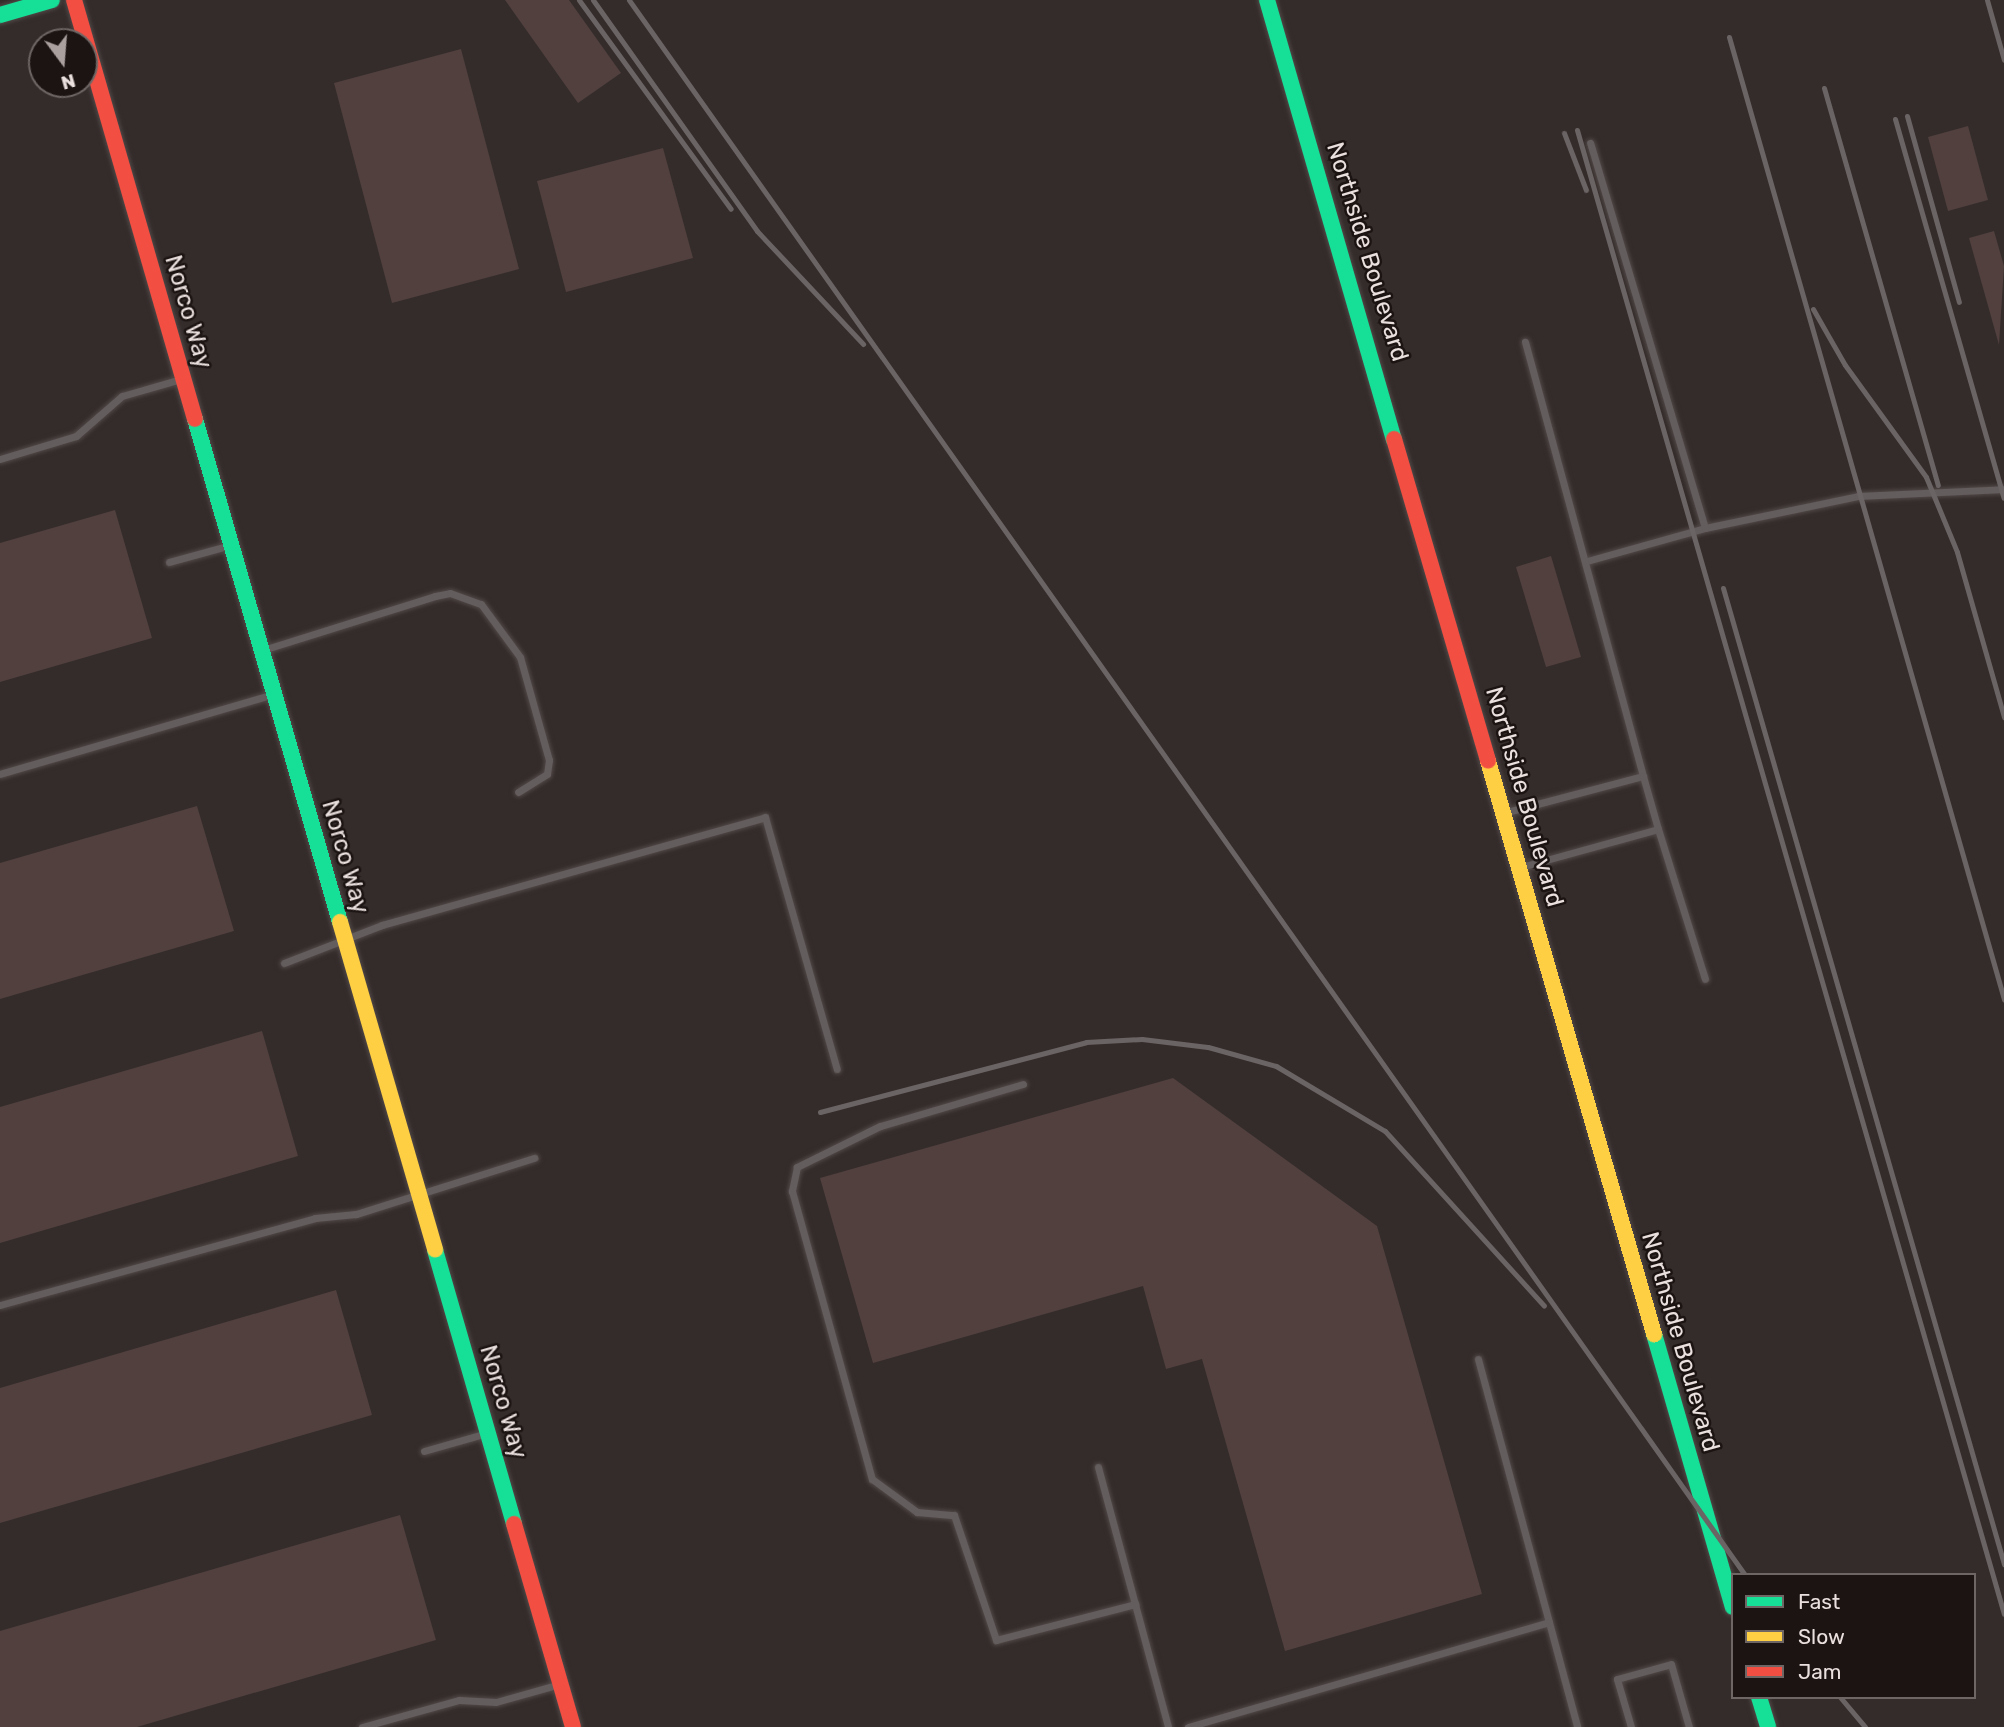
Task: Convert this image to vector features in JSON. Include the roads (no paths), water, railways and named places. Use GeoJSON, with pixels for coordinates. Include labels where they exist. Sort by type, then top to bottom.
{"type":"FeatureCollection","features":[{"type":"Feature","properties":{"kind":"street"},"geometry":{"type":"LineString","coordinates":[[0,15],[52,0]]}},
{"type":"Feature","properties":{"kind":"street","name":"Norco Way"},"geometry":{"type":"LineString","coordinates":[[74,0],[573,1727]]}},
{"type":"Feature","properties":{"kind":"street","name":"Northside Boulevard"},"geometry":{"type":"LineString","coordinates":[[1267,0],[1521,867],[1731,1600]]}},
{"type":"Feature","properties":{"kind":"street"},"geometry":{"type":"LineString","coordinates":[[1760,1699],[1768,1727]]}},
{"type":"Feature","properties":{"kind":"lane"},"geometry":{"type":"LineString","coordinates":[[1590,143],[1705,528]]}},
{"type":"Feature","properties":{"kind":"lane"},"geometry":{"type":"LineString","coordinates":[[1525,342],[1587,561],[1643,776],[1705,979]]}},
{"type":"Feature","properties":{"kind":"lane"},"geometry":{"type":"LineString","coordinates":[[0,459],[76,436],[122,396],[183,378]]}},
{"type":"Feature","properties":{"kind":"lane"},"geometry":{"type":"LineString","coordinates":[[1587,561],[1705,528],[1858,496],[2004,489]]}},
{"type":"Feature","properties":{"kind":"lane"},"geometry":{"type":"LineString","coordinates":[[169,562],[231,545]]}},
{"type":"Feature","properties":{"kind":"lane"},"geometry":{"type":"LineString","coordinates":[[262,650],[435,596],[450,593],[481,604],[520,657],[549,760],[547,774],[518,792]]}},
{"type":"Feature","properties":{"kind":"lane"},"geometry":{"type":"LineString","coordinates":[[0,774],[274,694]]}},
{"type":"Feature","properties":{"kind":"lane"},"geometry":{"type":"LineString","coordinates":[[1505,813],[1643,776]]}},
{"type":"Feature","properties":{"kind":"lane"},"geometry":{"type":"LineString","coordinates":[[284,963],[346,944],[383,925],[765,817],[837,1069]]}},
{"type":"Feature","properties":{"kind":"lane"},"geometry":{"type":"LineString","coordinates":[[1521,867],[1658,829]]}},
{"type":"Feature","properties":{"kind":"lane"},"geometry":{"type":"LineString","coordinates":[[1023,1084],[880,1126],[797,1167],[792,1191],[872,1479],[917,1512],[954,1515],[996,1640],[1135,1604]]}},
{"type":"Feature","properties":{"kind":"lane"},"geometry":{"type":"LineString","coordinates":[[0,1306],[315,1218],[420,1196],[534,1158]]}},
{"type":"Feature","properties":{"kind":"lane"},"geometry":{"type":"LineString","coordinates":[[1478,1359],[1577,1727]]}},
{"type":"Feature","properties":{"kind":"lane"},"geometry":{"type":"LineString","coordinates":[[424,1451],[488,1433]]}},
{"type":"Feature","properties":{"kind":"lane"},"geometry":{"type":"LineString","coordinates":[[1098,1467],[1168,1727]]}},
{"type":"Feature","properties":{"kind":"lane"},"geometry":{"type":"LineString","coordinates":[[1188,1727],[1549,1622]]}},
{"type":"Feature","properties":{"kind":"lane"},"geometry":{"type":"LineString","coordinates":[[1631,1727],[1617,1679],[1671,1664],[1689,1727]]}},
{"type":"Feature","properties":{"kind":"lane"},"geometry":{"type":"LineString","coordinates":[[362,1727],[459,1700],[496,1702],[561,1684]]}},
{"type":"Feature","properties":{"kind":"railway"},"geometry":{"type":"LineString","coordinates":[[579,0],[731,209]]}},
{"type":"Feature","properties":{"kind":"railway"},"geometry":{"type":"LineString","coordinates":[[593,0],[757,231],[863,344]]}},
{"type":"Feature","properties":{"kind":"railway"},"geometry":{"type":"LineString","coordinates":[[629,0],[1744,1573]]}},
{"type":"Feature","properties":{"kind":"railway"},"geometry":{"type":"LineString","coordinates":[[1987,0],[2004,60]]}},
{"type":"Feature","properties":{"kind":"railway"},"geometry":{"type":"LineString","coordinates":[[1729,37],[2004,999]]}},
{"type":"Feature","properties":{"kind":"railway"},"geometry":{"type":"LineString","coordinates":[[1824,88],[1938,485]]}},
{"type":"Feature","properties":{"kind":"railway"},"geometry":{"type":"LineString","coordinates":[[1907,116],[1959,302]]}},
{"type":"Feature","properties":{"kind":"railway"},"geometry":{"type":"LineString","coordinates":[[1895,119],[2004,498]]}},
{"type":"Feature","properties":{"kind":"railway"},"geometry":{"type":"LineString","coordinates":[[1577,130],[2004,1614]]}},
{"type":"Feature","properties":{"kind":"railway"},"geometry":{"type":"LineString","coordinates":[[1564,133],[1586,190]]}},
{"type":"Feature","properties":{"kind":"railway"},"geometry":{"type":"LineString","coordinates":[[1813,309],[1845,365],[1926,477],[1957,552],[2004,717]]}},
{"type":"Feature","properties":{"kind":"railway"},"geometry":{"type":"LineString","coordinates":[[1723,588],[2004,1564]]}},
{"type":"Feature","properties":{"kind":"railway"},"geometry":{"type":"LineString","coordinates":[[820,1112],[1086,1042],[1142,1039],[1208,1047],[1276,1066],[1385,1131],[1544,1306]]}},
{"type":"Feature","properties":{"kind":"railway"},"geometry":{"type":"LineString","coordinates":[[1842,1699],[1865,1727]]}}]}
